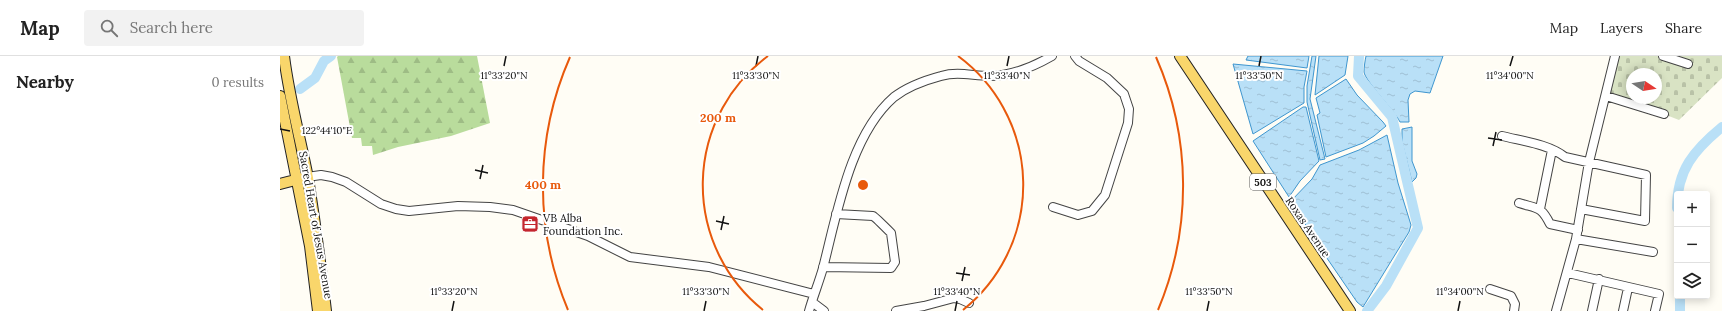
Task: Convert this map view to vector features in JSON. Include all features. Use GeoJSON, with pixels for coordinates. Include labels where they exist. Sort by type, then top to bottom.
{"type":"FeatureCollection","features":[{"type":"Feature","properties":{"kind":"main road","name":"Sacred Heart of Jesus Avenue"},"geometry":{"type":"LineString","coordinates":[[284,56],[302,178],[318,311]]}},
{"type":"Feature","properties":{"kind":"main road","name":"Roxas Avenue"},"geometry":{"type":"LineString","coordinates":[[1180,56],[1350,311]]}},
{"type":"Feature","properties":{"kind":"main road","name":"Sacred Heart of Jesus Avenue"},"geometry":{"type":"LineString","coordinates":[[280,96],[318,244],[326,311]]}},
{"type":"Feature","properties":{"kind":"main road"},"geometry":{"type":"LineString","coordinates":[[280,184],[302,178]]}},
{"type":"Feature","properties":{"kind":"street"},"geometry":{"type":"LineString","coordinates":[[809,311],[823,267],[836,214],[854,157],[877,117],[896,96],[930,79],[945,75],[956,73],[987,76],[1008,74],[1036,65],[1052,56]]}},
{"type":"Feature","properties":{"kind":"street"},"geometry":{"type":"LineString","coordinates":[[1052,207],[1078,215],[1092,211],[1105,195],[1128,123],[1129,109],[1124,94],[1107,78],[1079,61],[1075,56]]}},
{"type":"Feature","properties":{"kind":"street"},"geometry":{"type":"LineString","coordinates":[[1556,311],[1568,273],[1576,239],[1590,162],[1614,56]]}},
{"type":"Feature","properties":{"kind":"street"},"geometry":{"type":"LineString","coordinates":[[1663,56],[1688,64]]}},
{"type":"Feature","properties":{"kind":"street"},"geometry":{"type":"LineString","coordinates":[[1606,96],[1664,114]]}},
{"type":"Feature","properties":{"kind":"street"},"geometry":{"type":"LineString","coordinates":[[1502,136],[1552,150],[1565,157],[1646,175],[1645,221],[1581,209]]}},
{"type":"Feature","properties":{"kind":"street"},"geometry":{"type":"LineString","coordinates":[[1540,209],[1552,150]]}},
{"type":"Feature","properties":{"kind":"street"},"geometry":{"type":"LineString","coordinates":[[302,178],[320,175],[332,176],[346,182],[381,204],[396,209],[409,211],[458,206],[490,207],[513,210],[593,239],[630,257],[709,267],[813,298],[824,311]]}},
{"type":"Feature","properties":{"kind":"street"},"geometry":{"type":"LineString","coordinates":[[1519,203],[1540,209],[1544,212],[1550,224],[1578,230]]}},
{"type":"Feature","properties":{"kind":"street"},"geometry":{"type":"LineString","coordinates":[[823,267],[891,268],[895,262],[891,233],[876,217],[836,214]]}},
{"type":"Feature","properties":{"kind":"street"},"geometry":{"type":"LineString","coordinates":[[1576,239],[1653,252]]}},
{"type":"Feature","properties":{"kind":"street"},"geometry":{"type":"LineString","coordinates":[[1568,273],[1659,294],[1655,311]]}},
{"type":"Feature","properties":{"kind":"street"},"geometry":{"type":"LineString","coordinates":[[1592,311],[1600,280]]}},
{"type":"Feature","properties":{"kind":"street"},"geometry":{"type":"LineString","coordinates":[[1622,311],[1628,288]]}},
{"type":"Feature","properties":{"kind":"street"},"geometry":{"type":"LineString","coordinates":[[1490,289],[1511,296],[1514,299],[1515,304],[1514,311]]}},
{"type":"Feature","properties":{"kind":"street"},"geometry":{"type":"LineString","coordinates":[[896,311],[924,306],[954,298],[968,303]]}},
{"type":"Feature","properties":{"kind":"green space"},"geometry":{"type":"Polygon","coordinates":[[[338,56],[477,56],[490,123],[451,136],[398,147],[373,155],[372,146],[362,146],[361,138],[352,138],[338,56]]]}},
{"type":"Feature","properties":{"kind":"green space"},"geometry":{"type":"Polygon","coordinates":[[[1617,56],[1722,56],[1722,78],[1679,120],[1638,104],[1662,104],[1662,68],[1626,68],[1626,99],[1610,93],[1615,74],[1617,56]]]}},
{"type":"Feature","properties":{"kind":"water"},"geometry":{"type":"Polygon","coordinates":[[[1248,56],[1309,56],[1307,68],[1246,60],[1248,56]]]}},
{"type":"Feature","properties":{"kind":"water"},"geometry":{"type":"Polygon","coordinates":[[[1312,56],[1316,56],[1310,99],[1325,159],[1320,160],[1307,102],[1307,86],[1312,56]]]}},
{"type":"Feature","properties":{"kind":"water"},"geometry":{"type":"Polygon","coordinates":[[[1319,56],[1348,56],[1345,75],[1315,95],[1319,56]]]}},
{"type":"Feature","properties":{"kind":"water"},"geometry":{"type":"Polygon","coordinates":[[[1366,56],[1443,56],[1430,93],[1415,91],[1410,94],[1408,100],[1409,122],[1400,122],[1369,82],[1364,72],[1366,56]]]}},
{"type":"Feature","properties":{"kind":"water"},"geometry":{"type":"Polygon","coordinates":[[[1233,64],[1307,71],[1304,87],[1304,103],[1253,134],[1233,64]]]}},
{"type":"Feature","properties":{"kind":"water"},"geometry":{"type":"Polygon","coordinates":[[[1346,79],[1357,95],[1386,126],[1363,143],[1326,157],[1317,115],[1320,113],[1316,98],[1346,79]]]}},
{"type":"Feature","properties":{"kind":"water"},"geometry":{"type":"Polygon","coordinates":[[[1303,107],[1306,107],[1319,161],[1300,181],[1289,197],[1253,141],[1303,107]]]}},
{"type":"Feature","properties":{"kind":"water"},"geometry":{"type":"Polygon","coordinates":[[[1412,127],[1412,161],[1417,174],[1416,178],[1412,182],[1402,142],[1402,129],[1412,127]]]}},
{"type":"Feature","properties":{"kind":"water"},"geometry":{"type":"Polygon","coordinates":[[[1387,135],[1398,183],[1411,225],[1409,232],[1363,307],[1357,302],[1320,248],[1291,201],[1312,179],[1320,165],[1359,150],[1387,135]]]}},
{"type":"Feature","properties":{"kind":"waterway"},"geometry":{"type":"LineString","coordinates":[[300,89],[315,78],[324,61],[331,56]]}},
{"type":"Feature","properties":{"kind":"waterway"},"geometry":{"type":"LineString","coordinates":[[1359,56],[1358,76],[1392,117],[1418,228],[1386,286],[1367,311]]}},
{"type":"Feature","properties":{"kind":"waterway"},"geometry":{"type":"LineString","coordinates":[[1679,191],[1684,172],[1695,153],[1722,127]]}},
{"type":"Feature","properties":{"kind":"waterway"},"geometry":{"type":"LineString","coordinates":[[1680,299],[1680,311]]}},
{"type":"Feature","properties":{"kind":"place","name":"VB Alba Foundation Inc."},"geometry":{"type":"Point","coordinates":[530,224]}}]}
